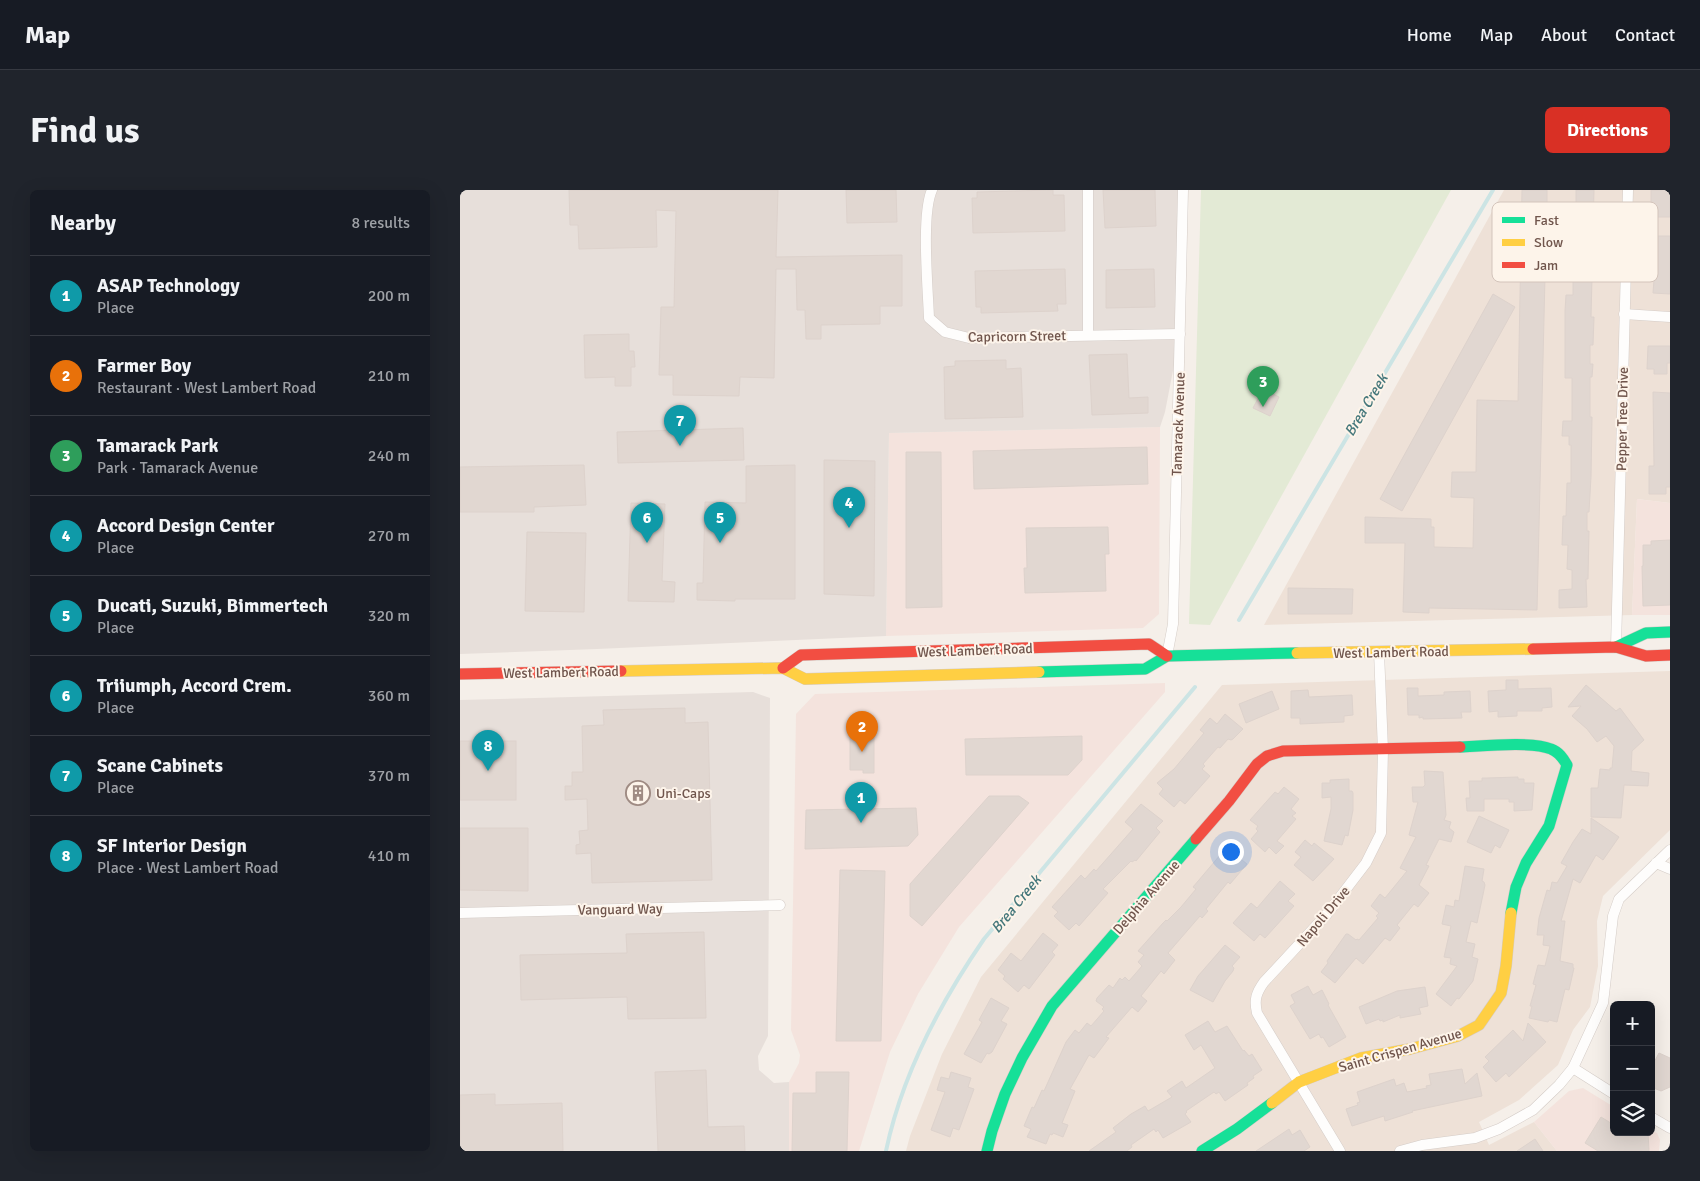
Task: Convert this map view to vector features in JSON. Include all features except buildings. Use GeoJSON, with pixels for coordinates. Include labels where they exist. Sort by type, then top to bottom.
{"type":"FeatureCollection","features":[{"type":"Feature","properties":{"kind":"main road","name":"West Lambert Road"},"geometry":{"type":"LineString","coordinates":[[1616,647],[1646,633],[1670,632]]}},
{"type":"Feature","properties":{"kind":"main road","name":"West Lambert Road"},"geometry":{"type":"LineString","coordinates":[[783,668],[801,655],[1149,644],[1167,656]]}},
{"type":"Feature","properties":{"kind":"main road","name":"West Lambert Road"},"geometry":{"type":"LineString","coordinates":[[460,674],[783,668],[805,679],[1145,669],[1167,656],[1616,647],[1646,656],[1670,655]]}},
{"type":"Feature","properties":{"kind":"main road","name":"Saint Crispen Avenue"},"geometry":{"type":"LineString","coordinates":[[1202,1151],[1237,1129],[1299,1082],[1361,1058],[1410,1049],[1458,1036],[1479,1025],[1501,993],[1506,966],[1509,921],[1516,887],[1526,863],[1549,826],[1564,780],[1566,765],[1561,754],[1538,745],[1383,750]]}},
{"type":"Feature","properties":{"kind":"main road","name":"Delphia Avenue"},"geometry":{"type":"LineString","coordinates":[[987,1151],[991,1130],[1005,1092],[1030,1043],[1052,1006],[1229,801],[1256,764],[1267,756],[1283,752],[1383,750]]}},
{"type":"Feature","properties":{"kind":"street","name":"Capricorn Street"},"geometry":{"type":"LineString","coordinates":[[932,190],[929,197],[927,220],[929,318],[945,332],[969,338],[1180,334]]}},
{"type":"Feature","properties":{"kind":"street"},"geometry":{"type":"LineString","coordinates":[[1088,190],[1088,335]]}},
{"type":"Feature","properties":{"kind":"street","name":"Tamarack Avenue"},"geometry":{"type":"LineString","coordinates":[[1167,656],[1173,624],[1183,190]]}},
{"type":"Feature","properties":{"kind":"street","name":"Pepper Tree Drive"},"geometry":{"type":"LineString","coordinates":[[1616,647],[1625,282]]}},
{"type":"Feature","properties":{"kind":"street"},"geometry":{"type":"LineString","coordinates":[[1624,314],[1670,317]]}},
{"type":"Feature","properties":{"kind":"street","name":"Napoli Drive"},"geometry":{"type":"LineString","coordinates":[[1340,1151],[1257,1013],[1255,1002],[1264,982],[1327,914],[1366,863],[1382,833],[1383,750],[1379,652]]}},
{"type":"Feature","properties":{"kind":"street"},"geometry":{"type":"LineString","coordinates":[[1400,1151],[1422,1145],[1475,1138],[1499,1129],[1533,1110],[1559,1085],[1573,1068],[1603,1003],[1612,916],[1618,900],[1670,850]]}},
{"type":"Feature","properties":{"kind":"street"},"geometry":{"type":"LineString","coordinates":[[1656,863],[1670,869]]}},
{"type":"Feature","properties":{"kind":"street","name":"Vanguard Way"},"geometry":{"type":"LineString","coordinates":[[460,913],[780,905]]}},
{"type":"Feature","properties":{"kind":"street"},"geometry":{"type":"LineString","coordinates":[[1573,1068],[1610,1091]]}},
{"type":"Feature","properties":{"kind":"street"},"geometry":{"type":"LineString","coordinates":[[1655,1119],[1670,1128]]}},
{"type":"Feature","properties":{"kind":"shaded area"},"geometry":{"type":"Polygon","coordinates":[[[460,190],[1181,190],[1180,334],[1165,412],[1160,427],[889,433],[886,636],[460,654],[460,190]]]}},
{"type":"Feature","properties":{"kind":"shaded area"},"geometry":{"type":"Polygon","coordinates":[[[1504,190],[1670,190],[1670,503],[1637,499],[1632,615],[1264,625],[1492,212],[1492,282],[1658,282],[1658,202],[1497,202],[1504,190]]]}},
{"type":"Feature","properties":{"kind":"shaded area"},"geometry":{"type":"Polygon","coordinates":[[[1160,427],[1159,614],[1143,628],[886,636],[889,433],[1160,427]]]}},
{"type":"Feature","properties":{"kind":"shaded area"},"geometry":{"type":"Polygon","coordinates":[[[1637,499],[1670,503],[1670,615],[1632,615],[1637,499]]]}},
{"type":"Feature","properties":{"kind":"shaded area"},"geometry":{"type":"Polygon","coordinates":[[[1670,671],[1670,830],[1603,896],[1597,921],[1598,966],[1590,1007],[1573,1030],[1558,1065],[1519,1100],[1479,1122],[1489,1145],[1534,1122],[1557,1151],[906,1151],[942,1054],[981,977],[1222,685],[1670,671]]]}},
{"type":"Feature","properties":{"kind":"shaded area"},"geometry":{"type":"Polygon","coordinates":[[[1165,683],[1165,692],[959,927],[918,994],[890,1052],[859,1151],[789,1151],[789,1082],[799,1063],[800,1055],[791,1030],[796,714],[815,694],[1165,683]]]}},
{"type":"Feature","properties":{"kind":"shaded area"},"geometry":{"type":"Polygon","coordinates":[[[753,692],[770,698],[768,1036],[758,1056],[759,1070],[774,1083],[789,1082],[789,1151],[460,1151],[460,700],[753,692]]]}},
{"type":"Feature","properties":{"kind":"shaded area"},"geometry":{"type":"Polygon","coordinates":[[[1583,1088],[1610,1105],[1610,1136],[1655,1136],[1655,1132],[1660,1140],[1659,1151],[1557,1151],[1534,1122],[1569,1091],[1583,1088]]]}},
{"type":"Feature","properties":{"kind":"green space"},"geometry":{"type":"Polygon","coordinates":[[[1201,190],[1451,190],[1210,625],[1189,624],[1201,190]]]}},
{"type":"Feature","properties":{"kind":"waterway","name":"Brea Creek"},"geometry":{"type":"LineString","coordinates":[[1239,620],[1493,190]]}},
{"type":"Feature","properties":{"kind":"waterway","name":"Brea Creek"},"geometry":{"type":"LineString","coordinates":[[886,1151],[893,1122],[912,1067],[924,1040],[968,963],[984,939],[1195,687]]}},
{"type":"Feature","properties":{"kind":"traffic: fast"},"geometry":{"type":"LineString","coordinates":[[1616,647],[1646,633],[1670,632]]}},
{"type":"Feature","properties":{"kind":"traffic: fast"},"geometry":{"type":"LineString","coordinates":[[1039,672],[1145,669],[1167,656],[1297,653]]}},
{"type":"Feature","properties":{"kind":"traffic: fast"},"geometry":{"type":"LineString","coordinates":[[1460,747],[1532,745],[1551,749],[1567,765],[1549,826],[1526,863],[1516,887],[1511,913]]}},
{"type":"Feature","properties":{"kind":"traffic: fast"},"geometry":{"type":"LineString","coordinates":[[987,1151],[1005,1094],[1022,1058],[1052,1006],[1196,839]]}},
{"type":"Feature","properties":{"kind":"traffic: fast"},"geometry":{"type":"LineString","coordinates":[[1202,1151],[1237,1129],[1272,1103]]}},
{"type":"Feature","properties":{"kind":"traffic: slow"},"geometry":{"type":"LineString","coordinates":[[1297,653],[1533,649]]}},
{"type":"Feature","properties":{"kind":"traffic: slow"},"geometry":{"type":"LineString","coordinates":[[621,671],[783,668],[805,679],[1039,672]]}},
{"type":"Feature","properties":{"kind":"traffic: slow"},"geometry":{"type":"LineString","coordinates":[[1272,1103],[1299,1082],[1361,1058],[1410,1049],[1458,1036],[1479,1025],[1501,993],[1506,966],[1511,913]]}},
{"type":"Feature","properties":{"kind":"traffic: jam"},"geometry":{"type":"LineString","coordinates":[[783,668],[801,655],[1149,644],[1167,656]]}},
{"type":"Feature","properties":{"kind":"traffic: jam"},"geometry":{"type":"LineString","coordinates":[[1533,649],[1616,647],[1646,656],[1670,655]]}},
{"type":"Feature","properties":{"kind":"traffic: jam"},"geometry":{"type":"LineString","coordinates":[[460,674],[621,671]]}},
{"type":"Feature","properties":{"kind":"traffic: jam"},"geometry":{"type":"LineString","coordinates":[[1196,839],[1229,801],[1257,764],[1267,756],[1283,751],[1460,747]]}},
{"type":"Feature","properties":{"kind":"place","name":"Tamarack Park"},"geometry":{"type":"Point","coordinates":[1263,407]}},
{"type":"Feature","properties":{"kind":"place","name":"Scane Cabinets"},"geometry":{"type":"Point","coordinates":[680,446]}},
{"type":"Feature","properties":{"kind":"place","name":"Accord Design Center"},"geometry":{"type":"Point","coordinates":[849,528]}},
{"type":"Feature","properties":{"kind":"place","name":"Triiumph, Accord Crem."},"geometry":{"type":"Point","coordinates":[647,543]}},
{"type":"Feature","properties":{"kind":"place","name":"Ducati, Suzuki, Bimmertech"},"geometry":{"type":"Point","coordinates":[720,543]}},
{"type":"Feature","properties":{"kind":"place","name":"Farmer Boy"},"geometry":{"type":"Point","coordinates":[862,752]}},
{"type":"Feature","properties":{"kind":"place","name":"SF Interior Design"},"geometry":{"type":"Point","coordinates":[488,771]}},
{"type":"Feature","properties":{"kind":"place","name":"Uni-Caps"},"geometry":{"type":"Point","coordinates":[638,793]}},
{"type":"Feature","properties":{"kind":"place","name":"ASAP Technology"},"geometry":{"type":"Point","coordinates":[861,823]}}]}
